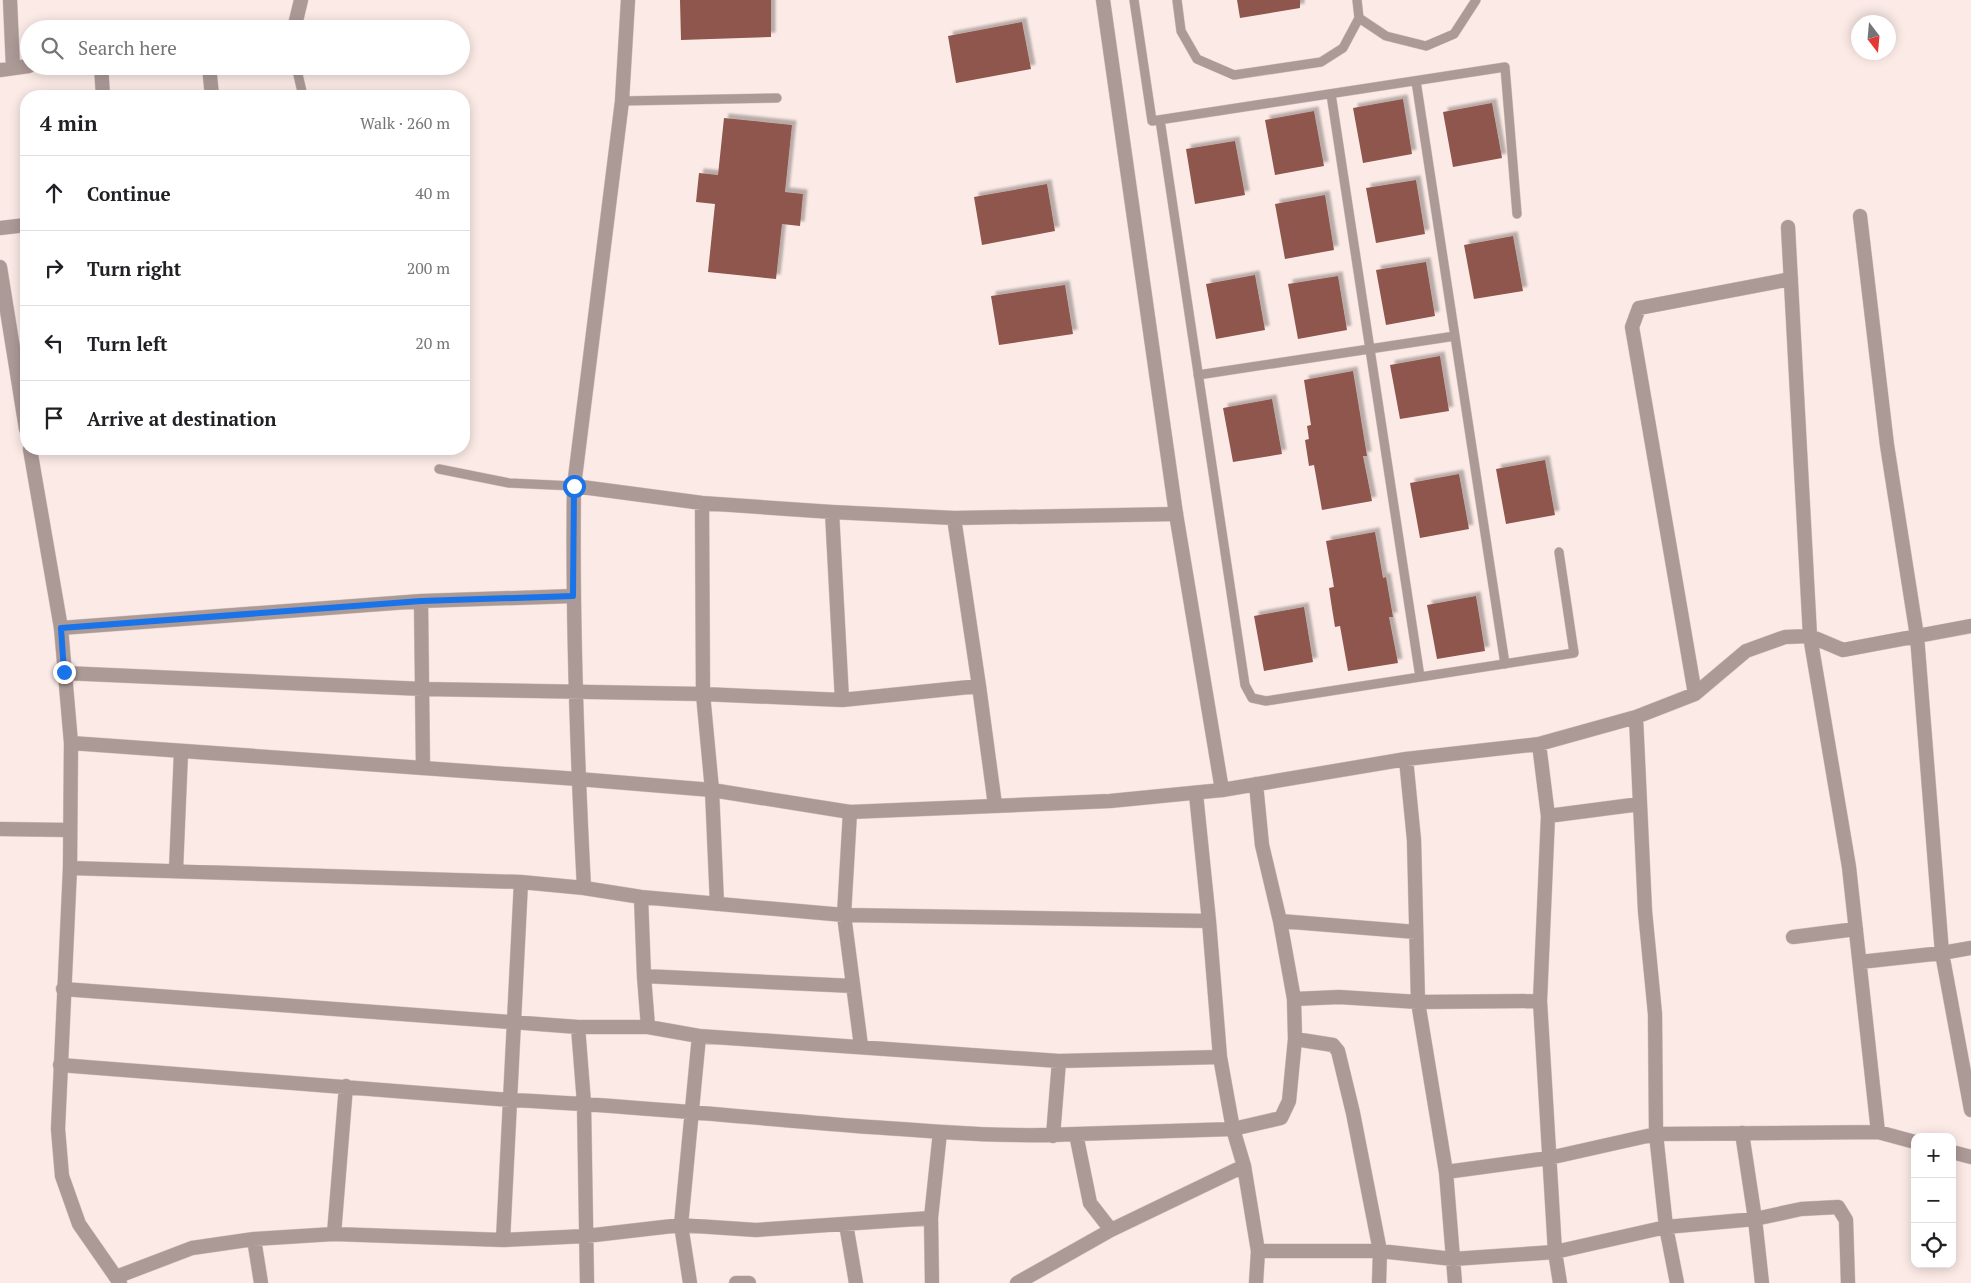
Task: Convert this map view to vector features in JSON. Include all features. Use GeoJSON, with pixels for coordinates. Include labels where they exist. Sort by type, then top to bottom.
{"type":"FeatureCollection","features":[{"type":"Feature","properties":{"kind":"street"},"geometry":{"type":"LineString","coordinates":[[10,0],[6,69],[20,67]]}},
{"type":"Feature","properties":{"kind":"street"},"geometry":{"type":"LineString","coordinates":[[296,20],[301,0]]}},
{"type":"Feature","properties":{"kind":"street"},"geometry":{"type":"LineString","coordinates":[[584,888],[574,691],[574,486],[622,101],[628,0]]}},
{"type":"Feature","properties":{"kind":"street"},"geometry":{"type":"LineString","coordinates":[[1104,0],[1176,514],[1222,790]]}},
{"type":"Feature","properties":{"kind":"street"},"geometry":{"type":"LineString","coordinates":[[102,75],[103,90]]}},
{"type":"Feature","properties":{"kind":"street"},"geometry":{"type":"LineString","coordinates":[[210,75],[211,90]]}},
{"type":"Feature","properties":{"kind":"street"},"geometry":{"type":"LineString","coordinates":[[1860,216],[1887,445],[1917,636],[1942,953],[1971,1110]]}},
{"type":"Feature","properties":{"kind":"street"},"geometry":{"type":"LineString","coordinates":[[0,228],[20,226]]}},
{"type":"Feature","properties":{"kind":"street"},"geometry":{"type":"LineString","coordinates":[[1788,226],[1810,636],[1849,867],[1878,1132]]}},
{"type":"Feature","properties":{"kind":"street"},"geometry":{"type":"LineString","coordinates":[[0,267],[20,374]]}},
{"type":"Feature","properties":{"kind":"street"},"geometry":{"type":"LineString","coordinates":[[1695,694],[1632,327],[1639,308],[1791,280]]}},
{"type":"Feature","properties":{"kind":"street"},"geometry":{"type":"LineString","coordinates":[[31,455],[61,628],[71,743],[70,868],[58,1129],[62,1176],[79,1224],[118,1280],[192,1248],[254,1239],[334,1234],[503,1240],[586,1236],[681,1225],[756,1230],[932,1218]]}},
{"type":"Feature","properties":{"kind":"street"},"geometry":{"type":"LineString","coordinates":[[574,486],[702,502],[832,512],[954,518],[1176,514]]}},
{"type":"Feature","properties":{"kind":"street"},"geometry":{"type":"LineString","coordinates":[[702,502],[703,694],[712,790],[717,904]]}},
{"type":"Feature","properties":{"kind":"street"},"geometry":{"type":"LineString","coordinates":[[832,512],[842,700]]}},
{"type":"Feature","properties":{"kind":"street"},"geometry":{"type":"LineString","coordinates":[[954,518],[995,805]]}},
{"type":"Feature","properties":{"kind":"street"},"geometry":{"type":"LineString","coordinates":[[61,628],[421,601],[573,596]]}},
{"type":"Feature","properties":{"kind":"street"},"geometry":{"type":"LineString","coordinates":[[421,601],[423,768]]}},
{"type":"Feature","properties":{"kind":"street"},"geometry":{"type":"LineString","coordinates":[[71,743],[578,778],[712,790],[850,812],[1110,801],[1196,794],[1406,758],[1539,744],[1636,717],[1695,694],[1746,651],[1785,637],[1810,636],[1843,650],[1971,626]]}},
{"type":"Feature","properties":{"kind":"street"},"geometry":{"type":"LineString","coordinates":[[64,672],[423,689],[703,694],[842,700],[979,686]]}},
{"type":"Feature","properties":{"kind":"street"},"geometry":{"type":"LineString","coordinates":[[1636,717],[1645,911],[1655,1014],[1656,1134],[1666,1227],[1677,1283]]}},
{"type":"Feature","properties":{"kind":"street"},"geometry":{"type":"LineString","coordinates":[[1539,744],[1548,816],[1540,1001],[1555,1252],[1560,1283]]}},
{"type":"Feature","properties":{"kind":"street"},"geometry":{"type":"LineString","coordinates":[[176,870],[181,752]]}},
{"type":"Feature","properties":{"kind":"street"},"geometry":{"type":"LineString","coordinates":[[1406,758],[1414,840],[1418,1002],[1446,1172],[1455,1283]]}},
{"type":"Feature","properties":{"kind":"street"},"geometry":{"type":"LineString","coordinates":[[60,1065],[511,1100],[584,1103],[940,1132],[1054,1136],[1233,1129],[1280,1118],[1289,1101],[1295,1039],[1294,1000],[1280,921],[1262,845],[1256,784]]}},
{"type":"Feature","properties":{"kind":"street"},"geometry":{"type":"LineString","coordinates":[[1196,794],[1210,921],[1220,1057],[1233,1129],[1244,1166],[1258,1251],[1256,1283]]}},
{"type":"Feature","properties":{"kind":"street"},"geometry":{"type":"LineString","coordinates":[[1548,816],[1640,804]]}},
{"type":"Feature","properties":{"kind":"street"},"geometry":{"type":"LineString","coordinates":[[850,812],[844,915],[861,1046]]}},
{"type":"Feature","properties":{"kind":"street"},"geometry":{"type":"LineString","coordinates":[[0,829],[69,830]]}},
{"type":"Feature","properties":{"kind":"street"},"geometry":{"type":"LineString","coordinates":[[70,868],[521,882],[584,888],[641,897],[844,915],[1210,921]]}},
{"type":"Feature","properties":{"kind":"street"},"geometry":{"type":"LineString","coordinates":[[503,1240],[521,882]]}},
{"type":"Feature","properties":{"kind":"street"},"geometry":{"type":"LineString","coordinates":[[641,897],[648,1027]]}},
{"type":"Feature","properties":{"kind":"street"},"geometry":{"type":"LineString","coordinates":[[1280,921],[1416,932]]}},
{"type":"Feature","properties":{"kind":"street"},"geometry":{"type":"LineString","coordinates":[[1793,937],[1856,929]]}},
{"type":"Feature","properties":{"kind":"street"},"geometry":{"type":"LineString","coordinates":[[1860,962],[1971,948]]}},
{"type":"Feature","properties":{"kind":"street"},"geometry":{"type":"LineString","coordinates":[[644,976],[853,986]]}},
{"type":"Feature","properties":{"kind":"street"},"geometry":{"type":"LineString","coordinates":[[63,989],[578,1027],[648,1027],[699,1036],[1059,1061],[1220,1057]]}},
{"type":"Feature","properties":{"kind":"street"},"geometry":{"type":"LineString","coordinates":[[1294,1000],[1339,997],[1418,1002],[1540,1001]]}},
{"type":"Feature","properties":{"kind":"street"},"geometry":{"type":"LineString","coordinates":[[578,1027],[584,1103],[587,1283]]}},
{"type":"Feature","properties":{"kind":"street"},"geometry":{"type":"LineString","coordinates":[[690,1283],[681,1225],[699,1036]]}},
{"type":"Feature","properties":{"kind":"street"},"geometry":{"type":"LineString","coordinates":[[1295,1039],[1332,1045],[1338,1051],[1353,1113],[1380,1251],[1379,1283]]}},
{"type":"Feature","properties":{"kind":"street"},"geometry":{"type":"LineString","coordinates":[[1054,1136],[1059,1061]]}},
{"type":"Feature","properties":{"kind":"street"},"geometry":{"type":"LineString","coordinates":[[334,1234],[346,1086]]}},
{"type":"Feature","properties":{"kind":"street"},"geometry":{"type":"LineString","coordinates":[[932,1283],[932,1218],[940,1132]]}},
{"type":"Feature","properties":{"kind":"street"},"geometry":{"type":"LineString","coordinates":[[1446,1172],[1549,1158],[1656,1134],[1878,1132],[1911,1141]]}},
{"type":"Feature","properties":{"kind":"street"},"geometry":{"type":"LineString","coordinates":[[1742,1133],[1755,1219],[1762,1283]]}},
{"type":"Feature","properties":{"kind":"street"},"geometry":{"type":"LineString","coordinates":[[1076,1134],[1090,1203],[1112,1230]]}},
{"type":"Feature","properties":{"kind":"street"},"geometry":{"type":"LineString","coordinates":[[1956,1153],[1971,1157]]}},
{"type":"Feature","properties":{"kind":"street"},"geometry":{"type":"LineString","coordinates":[[1017,1283],[1112,1230],[1244,1166]]}},
{"type":"Feature","properties":{"kind":"street"},"geometry":{"type":"LineString","coordinates":[[1258,1251],[1380,1251],[1453,1259],[1555,1252],[1666,1227],[1755,1219],[1801,1209],[1838,1207],[1846,1220],[1848,1283]]}},
{"type":"Feature","properties":{"kind":"street"},"geometry":{"type":"LineString","coordinates":[[846,1224],[856,1283]]}},
{"type":"Feature","properties":{"kind":"street"},"geometry":{"type":"LineString","coordinates":[[254,1239],[261,1283]]}},
{"type":"Feature","properties":{"kind":"street"},"geometry":{"type":"LineString","coordinates":[[736,1283],[749,1283]]}},
{"type":"Feature","properties":{"kind":"lane"},"geometry":{"type":"LineString","coordinates":[[1134,0],[1152,121],[1505,67],[1518,214]]}},
{"type":"Feature","properties":{"kind":"lane"},"geometry":{"type":"LineString","coordinates":[[1177,0],[1180,31],[1198,59],[1234,75],[1321,62],[1343,48],[1359,18],[1357,0]]}},
{"type":"Feature","properties":{"kind":"lane"},"geometry":{"type":"LineString","coordinates":[[1359,18],[1386,36],[1426,46],[1454,34],[1476,0]]}},
{"type":"Feature","properties":{"kind":"lane"},"geometry":{"type":"LineString","coordinates":[[298,75],[301,90]]}},
{"type":"Feature","properties":{"kind":"lane"},"geometry":{"type":"LineString","coordinates":[[1416,81],[1505,664]]}},
{"type":"Feature","properties":{"kind":"lane"},"geometry":{"type":"LineString","coordinates":[[1331,94],[1420,677]]}},
{"type":"Feature","properties":{"kind":"lane"},"geometry":{"type":"LineString","coordinates":[[622,101],[777,98]]}},
{"type":"Feature","properties":{"kind":"lane"},"geometry":{"type":"LineString","coordinates":[[1160,120],[1245,685],[1252,698],[1266,701],[1574,654],[1559,552]]}},
{"type":"Feature","properties":{"kind":"lane"},"geometry":{"type":"LineString","coordinates":[[1198,375],[1455,336]]}},
{"type":"Feature","properties":{"kind":"lane"},"geometry":{"type":"LineString","coordinates":[[439,469],[509,483],[574,486]]}},
{"type":"Feature","properties":{"kind":"building"},"geometry":{"type":"Polygon","coordinates":[[[680,0],[771,0],[771,37],[681,40],[680,0]]]}},
{"type":"Feature","properties":{"kind":"building"},"geometry":{"type":"Polygon","coordinates":[[[1237,0],[1300,0],[1300,8],[1240,18],[1237,0]]]}},
{"type":"Feature","properties":{"kind":"building"},"geometry":{"type":"Polygon","coordinates":[[[1022,22],[1031,69],[956,83],[948,36],[1022,22]]]}},
{"type":"Feature","properties":{"kind":"building"},"geometry":{"type":"Polygon","coordinates":[[[1403,99],[1412,154],[1363,163],[1353,108],[1403,99]]]}},
{"type":"Feature","properties":{"kind":"building"},"geometry":{"type":"Polygon","coordinates":[[[1492,103],[1502,158],[1453,167],[1443,112],[1492,103]]]}},
{"type":"Feature","properties":{"kind":"building"},"geometry":{"type":"Polygon","coordinates":[[[1314,111],[1324,166],[1275,175],[1265,120],[1314,111]]]}},
{"type":"Feature","properties":{"kind":"building"},"geometry":{"type":"Polygon","coordinates":[[[724,118],[792,125],[785,192],[803,194],[800,226],[782,224],[776,279],[708,272],[715,204],[696,202],[699,173],[718,175],[724,118]]]}},
{"type":"Feature","properties":{"kind":"building"},"geometry":{"type":"Polygon","coordinates":[[[1235,141],[1245,195],[1195,204],[1186,149],[1235,141]]]}},
{"type":"Feature","properties":{"kind":"building"},"geometry":{"type":"Polygon","coordinates":[[[1416,180],[1425,234],[1376,243],[1366,188],[1416,180]]]}},
{"type":"Feature","properties":{"kind":"building"},"geometry":{"type":"Polygon","coordinates":[[[1047,184],[1055,231],[982,245],[974,197],[1047,184]]]}},
{"type":"Feature","properties":{"kind":"building"},"geometry":{"type":"Polygon","coordinates":[[[1325,195],[1334,250],[1285,259],[1275,204],[1325,195]]]}},
{"type":"Feature","properties":{"kind":"building"},"geometry":{"type":"Polygon","coordinates":[[[1513,236],[1523,291],[1474,299],[1464,245],[1513,236]]]}},
{"type":"Feature","properties":{"kind":"building"},"geometry":{"type":"Polygon","coordinates":[[[1426,262],[1435,316],[1386,325],[1376,270],[1426,262]]]}},
{"type":"Feature","properties":{"kind":"building"},"geometry":{"type":"Polygon","coordinates":[[[1255,275],[1265,330],[1216,339],[1206,284],[1255,275]]]}},
{"type":"Feature","properties":{"kind":"building"},"geometry":{"type":"Polygon","coordinates":[[[1338,276],[1347,330],[1298,339],[1288,284],[1338,276]]]}},
{"type":"Feature","properties":{"kind":"building"},"geometry":{"type":"Polygon","coordinates":[[[1065,285],[1073,334],[999,345],[991,296],[1065,285]]]}},
{"type":"Feature","properties":{"kind":"building"},"geometry":{"type":"Polygon","coordinates":[[[1440,356],[1449,411],[1400,419],[1390,365],[1440,356]]]}},
{"type":"Feature","properties":{"kind":"building"},"geometry":{"type":"Polygon","coordinates":[[[1353,371],[1367,456],[1363,456],[1372,501],[1322,510],[1314,465],[1309,466],[1305,440],[1309,439],[1307,426],[1311,425],[1304,380],[1353,371]]]}},
{"type":"Feature","properties":{"kind":"building"},"geometry":{"type":"Polygon","coordinates":[[[1272,399],[1282,454],[1233,462],[1223,408],[1272,399]]]}},
{"type":"Feature","properties":{"kind":"building"},"geometry":{"type":"Polygon","coordinates":[[[1545,460],[1555,515],[1506,524],[1496,469],[1545,460]]]}},
{"type":"Feature","properties":{"kind":"building"},"geometry":{"type":"Polygon","coordinates":[[[1459,474],[1469,529],[1420,538],[1410,483],[1459,474]]]}},
{"type":"Feature","properties":{"kind":"building"},"geometry":{"type":"Polygon","coordinates":[[[1375,532],[1383,578],[1386,577],[1393,617],[1389,617],[1398,663],[1348,671],[1340,626],[1335,627],[1329,588],[1334,587],[1326,541],[1375,532]]]}},
{"type":"Feature","properties":{"kind":"building"},"geometry":{"type":"Polygon","coordinates":[[[1476,596],[1485,651],[1437,659],[1427,605],[1476,596]]]}},
{"type":"Feature","properties":{"kind":"building"},"geometry":{"type":"Polygon","coordinates":[[[1304,607],[1313,662],[1264,671],[1254,616],[1304,607]]]}},
{"type":"Feature","properties":{"kind":"route"},"geometry":{"type":"LineString","coordinates":[[64,672],[61,628],[421,601],[573,596],[574,486]]}}]}
